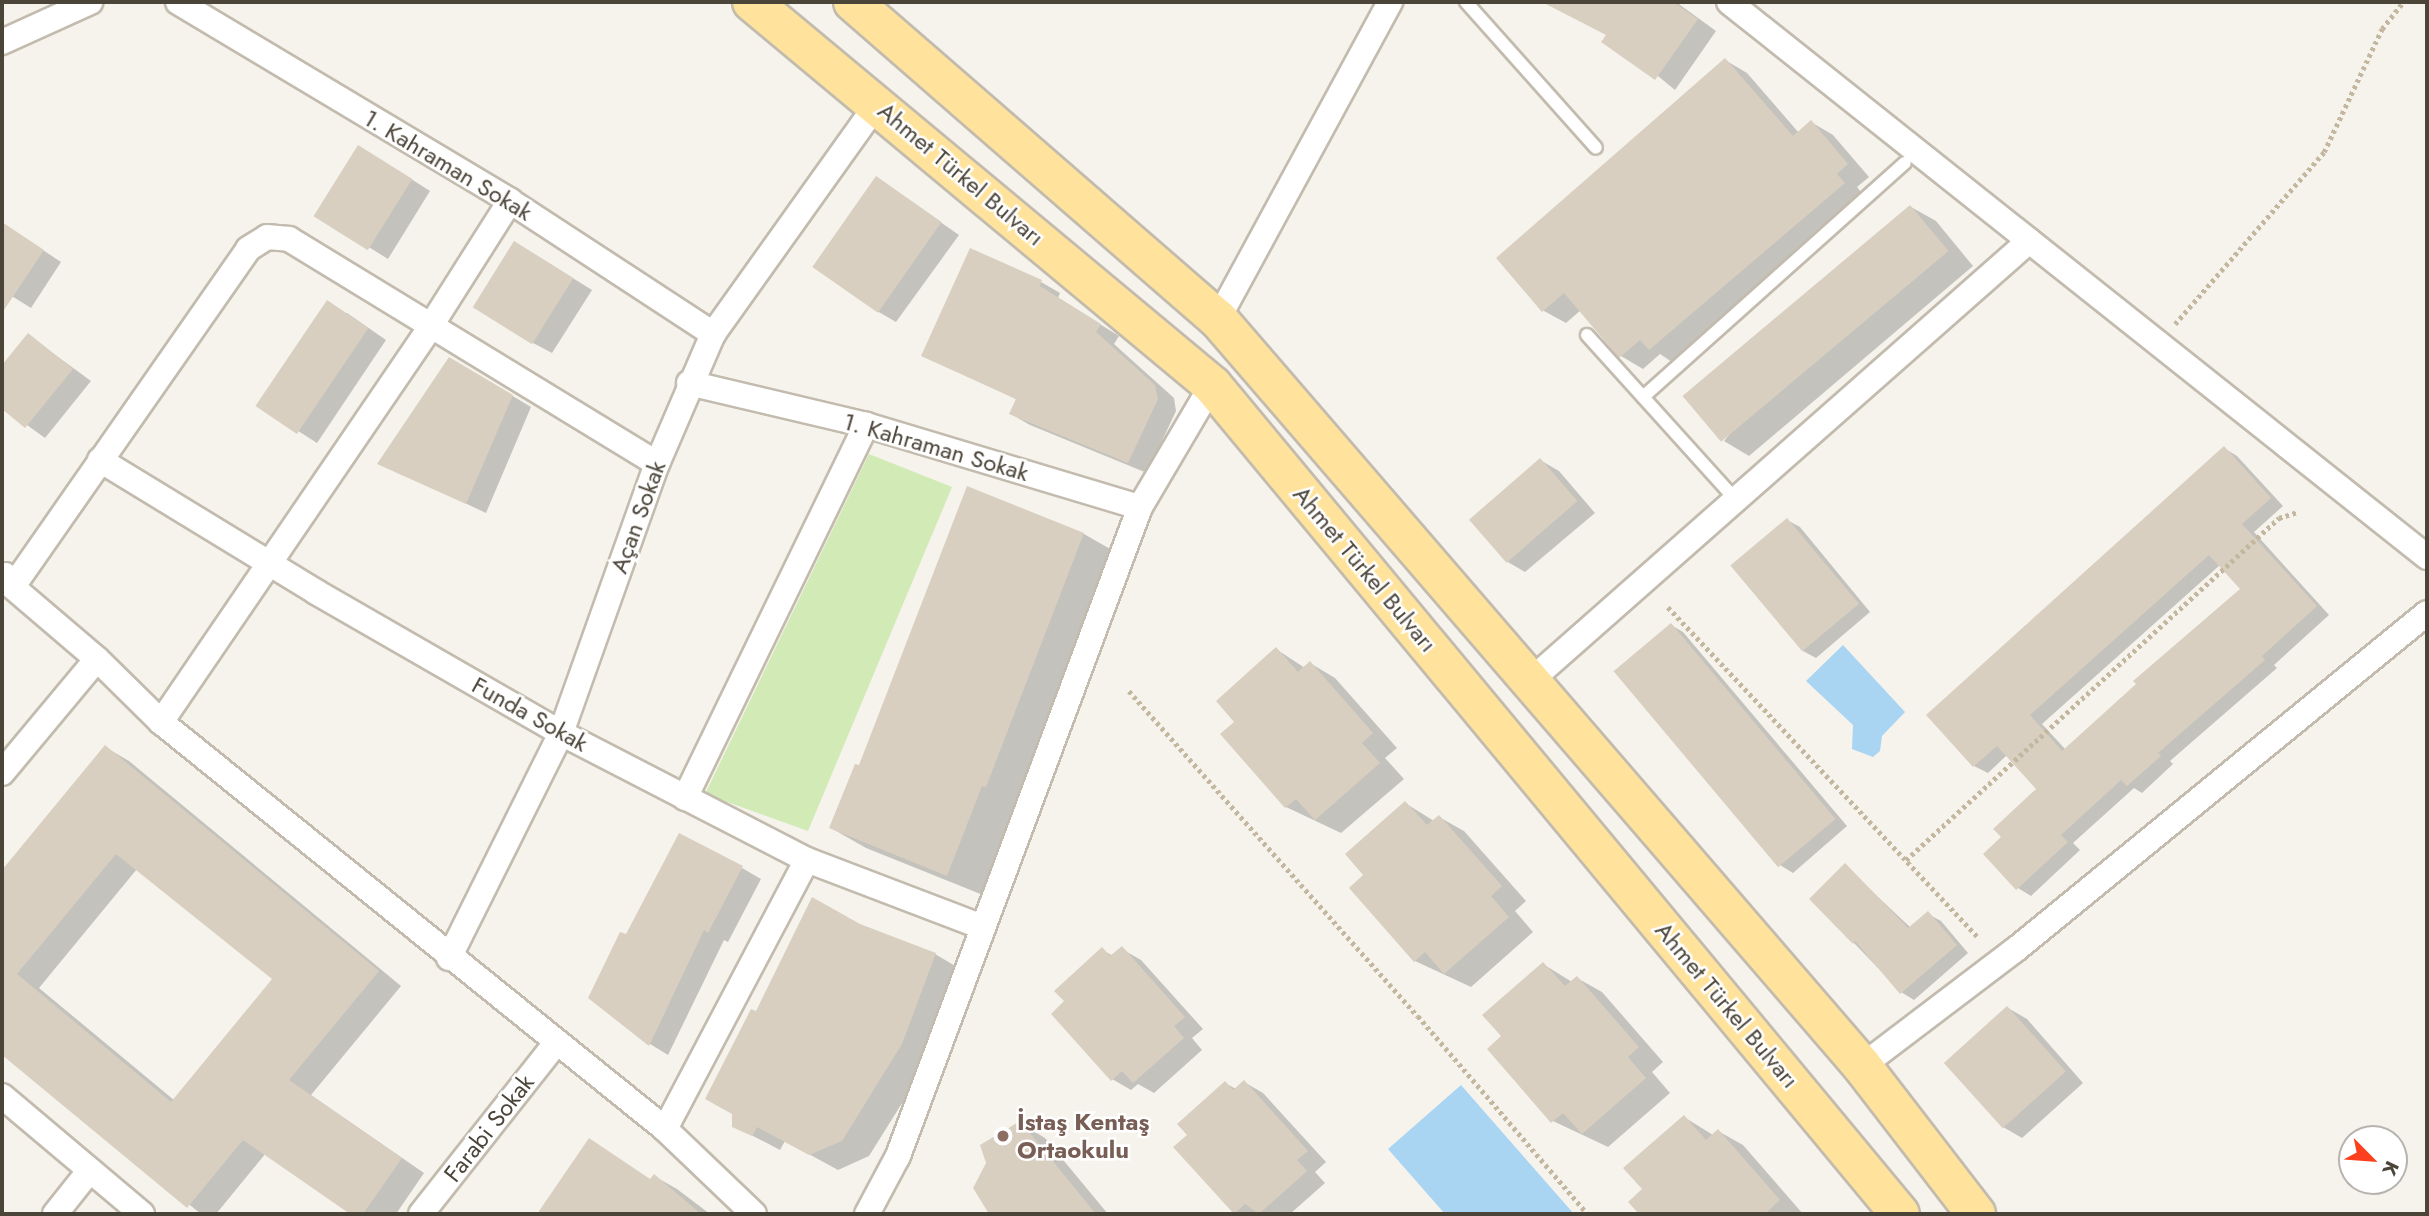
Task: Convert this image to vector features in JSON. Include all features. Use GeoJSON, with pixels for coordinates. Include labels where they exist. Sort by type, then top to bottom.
{"type":"FeatureCollection","features":[{"type":"Feature","properties":{"kind":"main road","name":"Ahmet Türkel Bulvarı"},"geometry":{"type":"LineString","coordinates":[[752,2],[1212,385],[1900,1214]]}},
{"type":"Feature","properties":{"kind":"main road"},"geometry":{"type":"LineString","coordinates":[[853,2],[1218,319],[1429,560],[1529,682],[1862,1066],[1976,1214]]}},
{"type":"Feature","properties":{"kind":"street"},"geometry":{"type":"LineString","coordinates":[[2,42],[90,2]]}},
{"type":"Feature","properties":{"kind":"street","name":"1. Kahraman Sokak"},"geometry":{"type":"LineString","coordinates":[[177,2],[510,201],[713,334]]}},
{"type":"Feature","properties":{"kind":"street"},"geometry":{"type":"LineString","coordinates":[[1218,319],[1390,2]]}},
{"type":"Feature","properties":{"kind":"street"},"geometry":{"type":"LineString","coordinates":[[1729,2],[2427,557]]}},
{"type":"Feature","properties":{"kind":"street","name":"Açan Sokak"},"geometry":{"type":"LineString","coordinates":[[449,958],[561,733],[657,464],[689,383],[713,334],[877,104]]}},
{"type":"Feature","properties":{"kind":"street"},"geometry":{"type":"LineString","coordinates":[[161,722],[432,324],[510,201]]}},
{"type":"Feature","properties":{"kind":"street"},"geometry":{"type":"LineString","coordinates":[[657,464],[289,239],[267,237],[248,248],[100,460],[6,578],[97,659],[161,722],[449,958],[557,1041],[664,1129],[754,1214]]}},
{"type":"Feature","properties":{"kind":"street"},"geometry":{"type":"LineString","coordinates":[[1529,682],[2029,241]]}},
{"type":"Feature","properties":{"kind":"street","name":"1. Kahraman Sokak"},"geometry":{"type":"LineString","coordinates":[[689,383],[866,425],[1140,506]]}},
{"type":"Feature","properties":{"kind":"street"},"geometry":{"type":"LineString","coordinates":[[867,1214],[898,1156],[1140,506],[1212,385]]}},
{"type":"Feature","properties":{"kind":"street"},"geometry":{"type":"LineString","coordinates":[[685,798],[866,425]]}},
{"type":"Feature","properties":{"kind":"street","name":"Funda Sokak"},"geometry":{"type":"LineString","coordinates":[[100,460],[270,561],[316,592],[561,733],[807,860],[982,927]]}},
{"type":"Feature","properties":{"kind":"street"},"geometry":{"type":"LineString","coordinates":[[1862,1066],[2015,950],[2427,613]]}},
{"type":"Feature","properties":{"kind":"street"},"geometry":{"type":"LineString","coordinates":[[2,773],[97,659]]}},
{"type":"Feature","properties":{"kind":"street"},"geometry":{"type":"LineString","coordinates":[[664,1129],[807,860]]}},
{"type":"Feature","properties":{"kind":"street","name":"Farabi Sokak"},"geometry":{"type":"LineString","coordinates":[[421,1214],[557,1041]]}},
{"type":"Feature","properties":{"kind":"street"},"geometry":{"type":"LineString","coordinates":[[2,1096],[142,1214]]}},
{"type":"Feature","properties":{"kind":"street"},"geometry":{"type":"LineString","coordinates":[[55,1214],[90,1170]]}},
{"type":"Feature","properties":{"kind":"lane"},"geometry":{"type":"LineString","coordinates":[[1466,2],[1596,148]]}},
{"type":"Feature","properties":{"kind":"lane"},"geometry":{"type":"LineString","coordinates":[[1643,397],[1905,163]]}},
{"type":"Feature","properties":{"kind":"lane"},"geometry":{"type":"LineString","coordinates":[[1587,335],[1737,501]]}},
{"type":"Feature","properties":{"kind":"path"},"geometry":{"type":"LineString","coordinates":[[2158,343],[2325,152],[2382,29],[2403,2]]}},
{"type":"Feature","properties":{"kind":"path"},"geometry":{"type":"LineString","coordinates":[[1906,860],[2279,518],[2297,512]]}},
{"type":"Feature","properties":{"kind":"path"},"geometry":{"type":"LineString","coordinates":[[1668,607],[1979,938]]}},
{"type":"Feature","properties":{"kind":"path"},"geometry":{"type":"LineString","coordinates":[[1129,691],[1418,1016],[1587,1214]]}},
{"type":"Feature","properties":{"kind":"green space"},"geometry":{"type":"Polygon","coordinates":[[[869,454],[952,487],[808,831],[705,794],[869,454]]]}},
{"type":"Feature","properties":{"kind":"water"},"geometry":{"type":"Polygon","coordinates":[[[1843,645],[1905,712],[1882,736],[1880,751],[1873,757],[1852,749],[1853,725],[1806,681],[1843,645]]]}},
{"type":"Feature","properties":{"kind":"water"},"geometry":{"type":"Polygon","coordinates":[[[1461,1085],[1574,1214],[1445,1214],[1388,1149],[1461,1085]]]}},
{"type":"Feature","properties":{"kind":"building"},"geometry":{"type":"Polygon","coordinates":[[[1542,2],[1673,2],[1698,19],[1655,80],[1601,42],[1606,35],[1542,2]]]}},
{"type":"Feature","properties":{"kind":"building"},"geometry":{"type":"Polygon","coordinates":[[[1725,58],[1793,136],[1811,120],[1848,164],[1837,174],[1845,183],[1649,350],[1640,340],[1619,358],[1564,293],[1542,312],[1496,258],[1725,58]]]}},
{"type":"Feature","properties":{"kind":"building"},"geometry":{"type":"Polygon","coordinates":[[[358,145],[412,179],[368,250],[313,216],[358,145]]]}},
{"type":"Feature","properties":{"kind":"building"},"geometry":{"type":"Polygon","coordinates":[[[876,176],[942,222],[878,313],[812,267],[876,176]]]}},
{"type":"Feature","properties":{"kind":"building"},"geometry":{"type":"Polygon","coordinates":[[[1910,205],[1949,251],[1721,442],[1682,396],[1910,205]]]}},
{"type":"Feature","properties":{"kind":"building"},"geometry":{"type":"Polygon","coordinates":[[[2,222],[44,250],[2,313],[2,222]]]}},
{"type":"Feature","properties":{"kind":"building"},"geometry":{"type":"Polygon","coordinates":[[[514,241],[573,278],[532,344],[473,307],[514,241]]]}},
{"type":"Feature","properties":{"kind":"building"},"geometry":{"type":"Polygon","coordinates":[[[970,248],[1042,280],[1040,286],[1101,324],[1096,332],[1155,385],[1158,399],[1128,463],[1009,414],[1016,399],[921,356],[970,248]]]}},
{"type":"Feature","properties":{"kind":"building"},"geometry":{"type":"Polygon","coordinates":[[[327,300],[368,328],[297,434],[255,406],[327,300]]]}},
{"type":"Feature","properties":{"kind":"building"},"geometry":{"type":"Polygon","coordinates":[[[28,333],[73,369],[25,428],[2,409],[2,365],[28,333]]]}},
{"type":"Feature","properties":{"kind":"building"},"geometry":{"type":"Polygon","coordinates":[[[449,357],[513,395],[466,504],[377,464],[449,357]]]}},
{"type":"Feature","properties":{"kind":"building"},"geometry":{"type":"Polygon","coordinates":[[[2224,446],[2271,498],[2242,524],[2317,606],[2262,656],[2265,660],[2158,753],[2161,756],[2127,786],[2121,780],[2061,835],[2068,842],[2016,890],[1983,854],[2001,837],[1993,829],[2036,789],[1997,746],[1973,767],[1926,715],[2224,446]],[[2209,555],[2030,715],[2062,751],[2136,684],[2133,681],[2240,589],[2209,555]]]}},
{"type":"Feature","properties":{"kind":"building"},"geometry":{"type":"Polygon","coordinates":[[[1540,458],[1577,501],[1506,563],[1469,520],[1540,458]]]}},
{"type":"Feature","properties":{"kind":"building"},"geometry":{"type":"Polygon","coordinates":[[[967,486],[1084,533],[986,787],[982,786],[947,876],[829,828],[855,764],[859,765],[967,486]]]}},
{"type":"Feature","properties":{"kind":"building"},"geometry":{"type":"Polygon","coordinates":[[[1787,518],[1859,604],[1802,651],[1730,566],[1787,518]]]}},
{"type":"Feature","properties":{"kind":"building"},"geometry":{"type":"Polygon","coordinates":[[[1671,623],[1836,819],[1778,867],[1614,671],[1671,623]]]}},
{"type":"Feature","properties":{"kind":"building"},"geometry":{"type":"Polygon","coordinates":[[[1276,647],[1298,672],[1310,661],[1373,733],[1362,743],[1380,763],[1315,820],[1296,799],[1285,808],[1220,734],[1234,722],[1216,701],[1276,647]]]}},
{"type":"Feature","properties":{"kind":"building"},"geometry":{"type":"Polygon","coordinates":[[[105,745],[379,971],[289,1080],[402,1158],[363,1214],[350,1214],[243,1140],[187,1208],[2,1055],[2,870],[105,745]],[[116,854],[17,974],[171,1102],[272,979],[116,854]]]}},
{"type":"Feature","properties":{"kind":"building"},"geometry":{"type":"Polygon","coordinates":[[[1405,801],[1427,825],[1439,815],[1502,886],[1491,896],[1509,917],[1444,974],[1425,952],[1414,962],[1349,888],[1363,875],[1345,854],[1405,801]]]}},
{"type":"Feature","properties":{"kind":"building"},"geometry":{"type":"Polygon","coordinates":[[[679,833],[743,866],[708,933],[704,930],[649,1046],[588,998],[620,932],[626,934],[679,833]]]}},
{"type":"Feature","properties":{"kind":"building"},"geometry":{"type":"Polygon","coordinates":[[[1845,863],[1908,928],[1928,911],[1957,945],[1900,994],[1855,941],[1853,944],[1809,899],[1845,863]]]}},
{"type":"Feature","properties":{"kind":"building"},"geometry":{"type":"Polygon","coordinates":[[[812,897],[860,924],[936,953],[902,1044],[842,1141],[809,1155],[757,1127],[752,1136],[732,1127],[732,1114],[705,1099],[751,1009],[756,1011],[812,897]]]}},
{"type":"Feature","properties":{"kind":"building"},"geometry":{"type":"Polygon","coordinates":[[[1122,946],[1185,1017],[1174,1026],[1184,1038],[1133,1083],[1122,1071],[1111,1081],[1051,1014],[1064,1001],[1054,991],[1102,947],[1110,956],[1122,946]]]}},
{"type":"Feature","properties":{"kind":"building"},"geometry":{"type":"Polygon","coordinates":[[[1543,962],[1565,986],[1577,976],[1639,1047],[1628,1057],[1646,1078],[1582,1134],[1563,1113],[1551,1123],[1487,1049],[1501,1036],[1482,1015],[1543,962]]]}},
{"type":"Feature","properties":{"kind":"building"},"geometry":{"type":"Polygon","coordinates":[[[2007,1006],[2066,1071],[2003,1128],[1944,1063],[2007,1006]]]}},
{"type":"Feature","properties":{"kind":"building"},"geometry":{"type":"Polygon","coordinates":[[[1244,1080],[1308,1151],[1297,1160],[1307,1171],[1259,1214],[1245,1204],[1234,1214],[1173,1147],[1187,1135],[1177,1124],[1225,1081],[1233,1090],[1244,1080]]]}},
{"type":"Feature","properties":{"kind":"building"},"geometry":{"type":"Polygon","coordinates":[[[1684,1115],[1706,1140],[1718,1129],[1780,1200],[1765,1214],[1639,1214],[1628,1202],[1642,1189],[1623,1168],[1684,1115]]]}},
{"type":"Feature","properties":{"kind":"building"},"geometry":{"type":"Polygon","coordinates":[[[1020,1121],[1096,1214],[989,1214],[973,1188],[986,1163],[980,1145],[1020,1121]]]}},
{"type":"Feature","properties":{"kind":"building"},"geometry":{"type":"Polygon","coordinates":[[[589,1138],[650,1179],[654,1174],[701,1214],[537,1214],[589,1138]]]}},
{"type":"Feature","properties":{"kind":"place","name":"İstaş Kentaş Ortaokulu"},"geometry":{"type":"Point","coordinates":[1003,1136]}}]}
